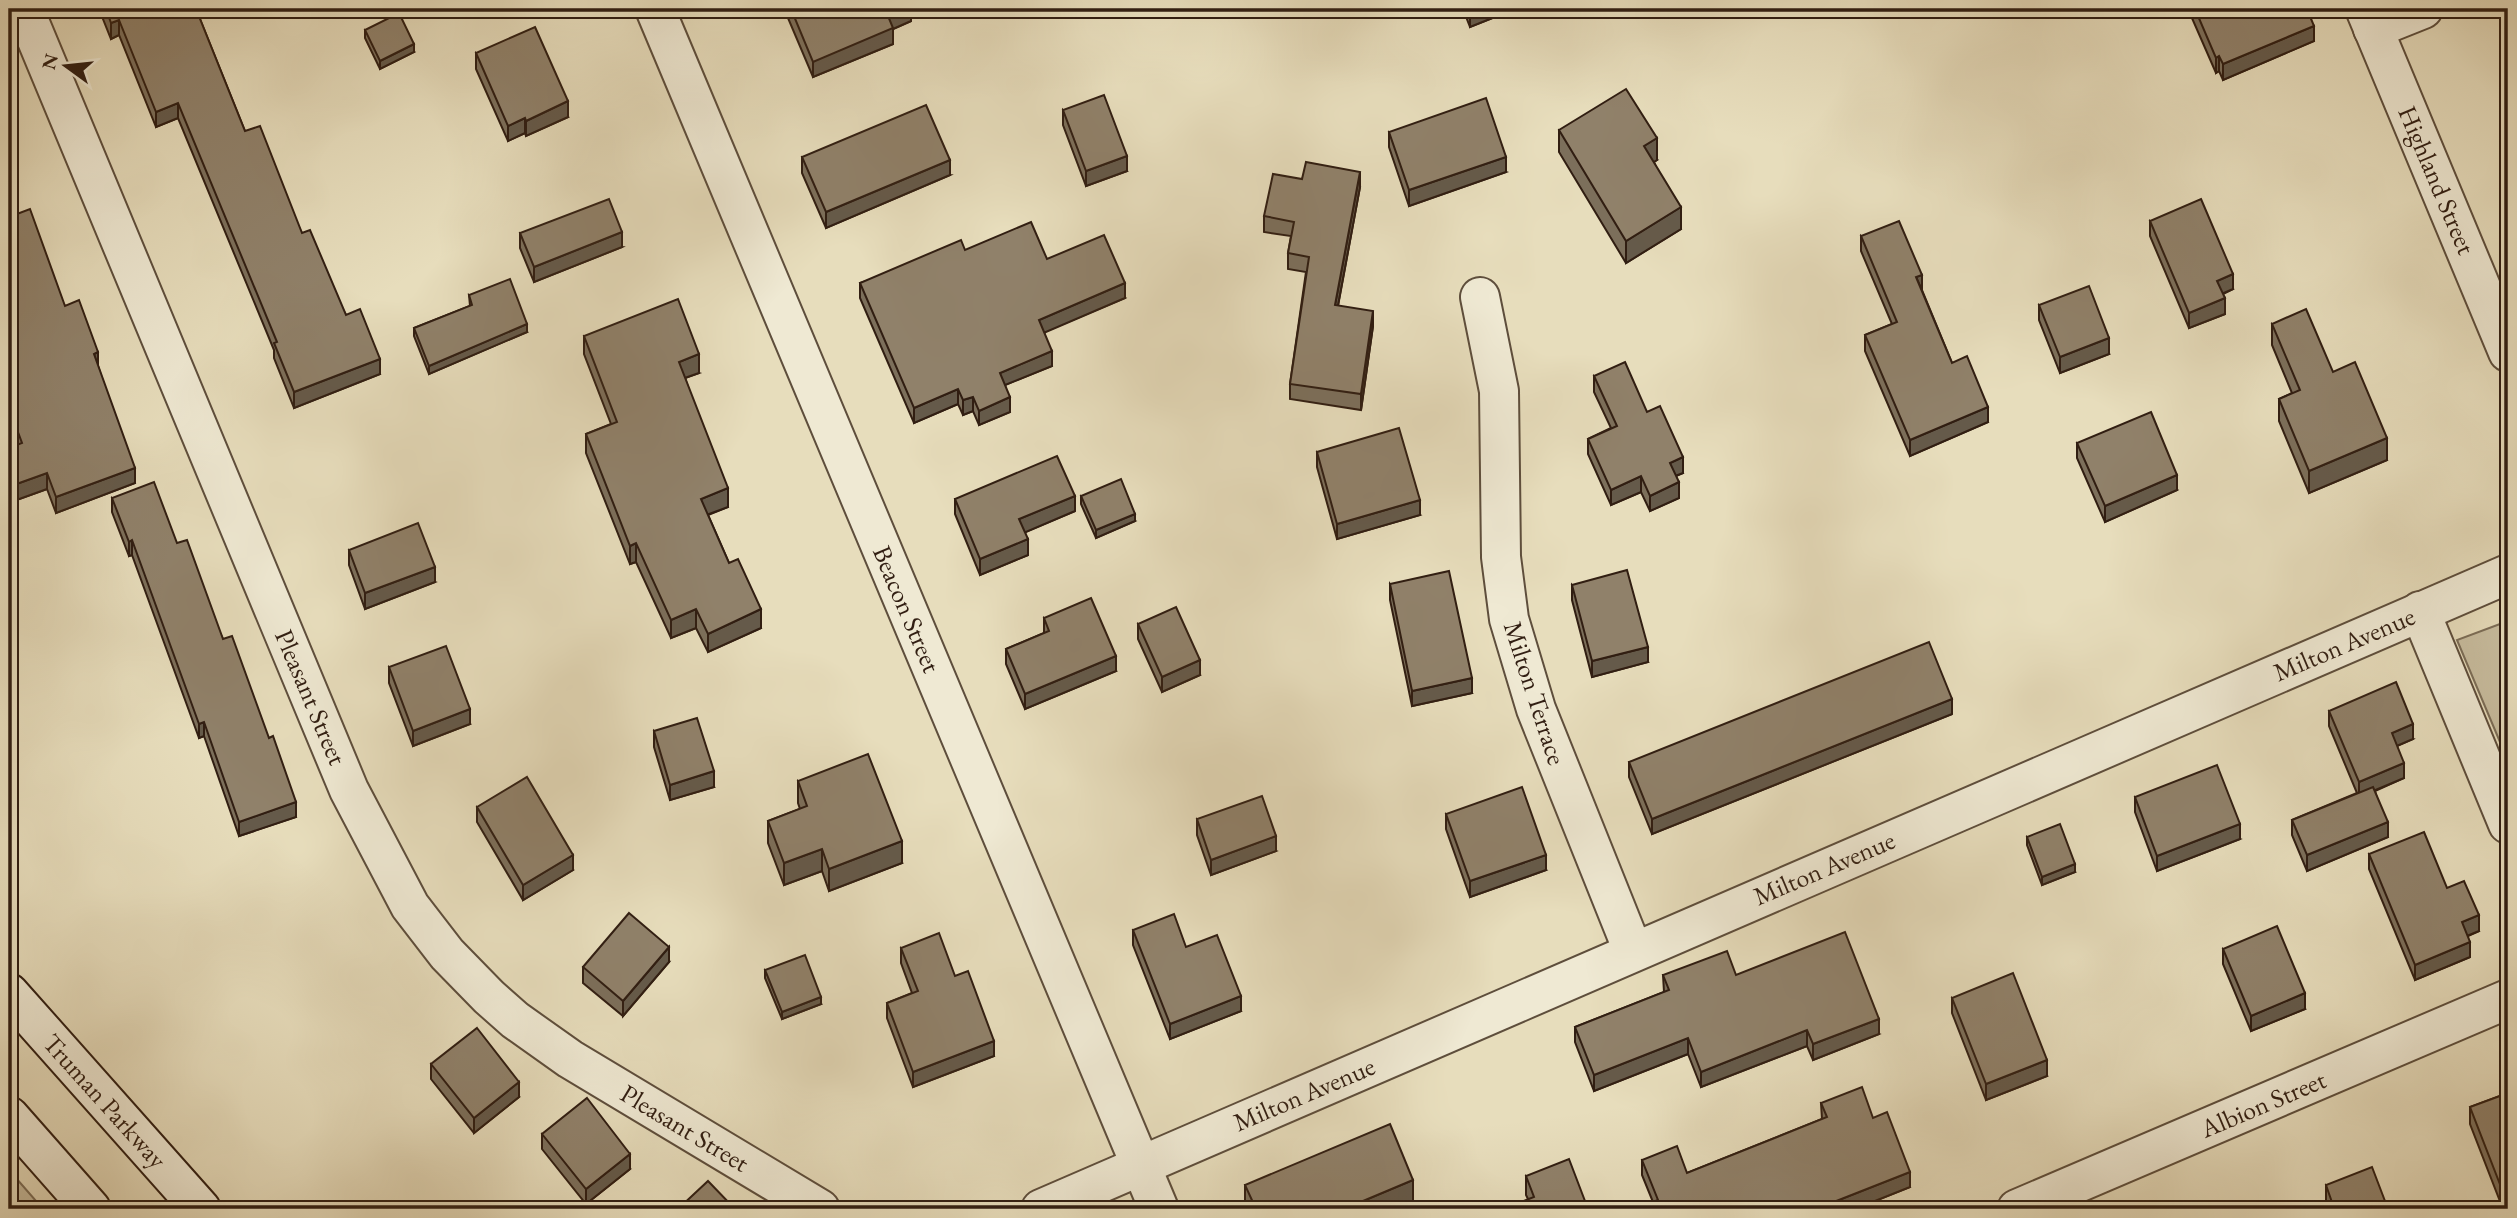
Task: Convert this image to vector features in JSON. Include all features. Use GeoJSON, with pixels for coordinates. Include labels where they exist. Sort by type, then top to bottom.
{"type":"FeatureCollection","features":[{"type":"Feature","properties":{"kind":"street","name":"Pleasant Street"},"geometry":{"type":"LineString","coordinates":[[23,9],[349,790],[410,906],[467,976],[538,1038],[820,1209]]}},
{"type":"Feature","properties":{"kind":"street","name":"Beacon Street"},"geometry":{"type":"LineString","coordinates":[[655,9],[1159,1209]]}},
{"type":"Feature","properties":{"kind":"street"},"geometry":{"type":"LineString","coordinates":[[2369,19],[2423,9]]}},
{"type":"Feature","properties":{"kind":"street","name":"Highland Street"},"geometry":{"type":"LineString","coordinates":[[2369,19],[2508,352]]}},
{"type":"Feature","properties":{"kind":"street","name":"Milton Terrace"},"geometry":{"type":"LineString","coordinates":[[1480,297],[1499,391],[1501,545],[1509,619],[1536,709],[1633,951]]}},
{"type":"Feature","properties":{"kind":"street","name":"Milton Avenue"},"geometry":{"type":"LineString","coordinates":[[1140,1165],[2508,574]]}},
{"type":"Feature","properties":{"kind":"street"},"geometry":{"type":"LineString","coordinates":[[2420,611],[2508,824]]}},
{"type":"Feature","properties":{"kind":"street","name":"Truman Parkway"},"geometry":{"type":"LineString","coordinates":[[9,993],[201,1209]]}},
{"type":"Feature","properties":{"kind":"street","name":"Albion Street"},"geometry":{"type":"LineString","coordinates":[[2017,1209],[2508,999]]}},
{"type":"Feature","properties":{"kind":"street"},"geometry":{"type":"LineString","coordinates":[[9,1116],[91,1209]]}},
{"type":"Feature","properties":{"kind":"street"},"geometry":{"type":"LineString","coordinates":[[1041,1209],[1140,1165]]}},
{"type":"Feature","properties":{"kind":"shaded area"},"geometry":{"type":"Polygon","coordinates":[[[2508,621],[2508,761],[2457,640],[2508,621]]]}},
{"type":"Feature","properties":{"kind":"shaded area"},"geometry":{"type":"Polygon","coordinates":[[[9,1170],[43,1209],[9,1209],[9,1170]]]}},
{"type":"Feature","properties":{"kind":"building"},"geometry":{"type":"Polygon","coordinates":[[[106,9],[196,9],[245,131],[260,126],[302,233],[310,230],[346,315],[360,309],[380,359],[294,392],[274,343],[277,342],[178,103],[156,112],[119,20],[111,23],[106,9]]]}},
{"type":"Feature","properties":{"kind":"building"},"geometry":{"type":"Polygon","coordinates":[[[791,9],[904,9],[888,16],[893,28],[813,62],[791,9]]]}},
{"type":"Feature","properties":{"kind":"building"},"geometry":{"type":"Polygon","coordinates":[[[2195,9],[2307,9],[2314,26],[2223,64],[2219,56],[2216,58],[2195,9]]]}},
{"type":"Feature","properties":{"kind":"building"},"geometry":{"type":"Polygon","coordinates":[[[399,13],[414,44],[380,61],[365,30],[399,13]]]}},
{"type":"Feature","properties":{"kind":"building"},"geometry":{"type":"Polygon","coordinates":[[[535,27],[568,101],[526,121],[525,118],[508,126],[476,53],[535,27]]]}},
{"type":"Feature","properties":{"kind":"building"},"geometry":{"type":"Polygon","coordinates":[[[1626,89],[1657,138],[1644,146],[1681,207],[1626,241],[1559,130],[1626,89]]]}},
{"type":"Feature","properties":{"kind":"building"},"geometry":{"type":"Polygon","coordinates":[[[1104,95],[1127,156],[1086,171],[1063,110],[1104,95]]]}},
{"type":"Feature","properties":{"kind":"building"},"geometry":{"type":"Polygon","coordinates":[[[1486,98],[1506,157],[1409,190],[1389,132],[1486,98]]]}},
{"type":"Feature","properties":{"kind":"building"},"geometry":{"type":"Polygon","coordinates":[[[926,105],[950,160],[826,212],[802,157],[926,105]]]}},
{"type":"Feature","properties":{"kind":"building"},"geometry":{"type":"Polygon","coordinates":[[[1306,162],[1360,172],[1335,305],[1373,311],[1361,394],[1290,384],[1309,257],[1288,253],[1294,222],[1264,216],[1273,174],[1302,179],[1306,162]]]}},
{"type":"Feature","properties":{"kind":"building"},"geometry":{"type":"Polygon","coordinates":[[[609,199],[622,232],[534,267],[520,233],[609,199]]]}},
{"type":"Feature","properties":{"kind":"building"},"geometry":{"type":"Polygon","coordinates":[[[2201,199],[2233,274],[2217,281],[2225,298],[2189,313],[2150,221],[2201,199]]]}},
{"type":"Feature","properties":{"kind":"building"},"geometry":{"type":"Polygon","coordinates":[[[30,209],[65,306],[79,300],[98,352],[94,354],[135,468],[56,497],[47,473],[11,486],[9,481],[9,448],[22,443],[9,408],[9,217],[30,209]]]}},
{"type":"Feature","properties":{"kind":"building"},"geometry":{"type":"Polygon","coordinates":[[[1899,221],[1922,275],[1916,277],[1952,363],[1967,356],[1988,407],[1910,440],[1865,335],[1897,322],[1861,236],[1899,221]]]}},
{"type":"Feature","properties":{"kind":"building"},"geometry":{"type":"Polygon","coordinates":[[[1031,222],[1047,259],[1104,235],[1125,283],[1039,320],[1052,351],[1000,373],[1010,397],[979,411],[973,397],[963,400],[958,389],[914,408],[860,283],[961,240],[965,250],[1031,222]]]}},
{"type":"Feature","properties":{"kind":"building"},"geometry":{"type":"Polygon","coordinates":[[[510,279],[527,324],[429,366],[414,328],[472,305],[469,295],[510,279]]]}},
{"type":"Feature","properties":{"kind":"building"},"geometry":{"type":"Polygon","coordinates":[[[2089,286],[2109,338],[2060,357],[2039,305],[2089,286]]]}},
{"type":"Feature","properties":{"kind":"building"},"geometry":{"type":"Polygon","coordinates":[[[678,299],[699,354],[679,362],[728,488],[701,499],[729,563],[738,559],[761,609],[708,634],[696,609],[671,620],[636,543],[630,546],[586,434],[617,422],[584,336],[678,299]]]}},
{"type":"Feature","properties":{"kind":"building"},"geometry":{"type":"Polygon","coordinates":[[[2306,309],[2333,372],[2355,362],[2387,438],[2309,471],[2279,399],[2300,390],[2272,324],[2306,309]]]}},
{"type":"Feature","properties":{"kind":"building"},"geometry":{"type":"Polygon","coordinates":[[[1625,362],[1647,412],[1660,406],[1683,457],[1670,463],[1679,482],[1650,496],[1641,476],[1611,490],[1588,439],[1617,426],[1594,376],[1625,362]]]}},
{"type":"Feature","properties":{"kind":"building"},"geometry":{"type":"Polygon","coordinates":[[[2151,412],[2177,475],[2105,506],[2077,443],[2151,412]]]}},
{"type":"Feature","properties":{"kind":"building"},"geometry":{"type":"Polygon","coordinates":[[[1399,428],[1420,500],[1337,524],[1317,452],[1399,428]]]}},
{"type":"Feature","properties":{"kind":"building"},"geometry":{"type":"Polygon","coordinates":[[[1057,456],[1075,496],[1019,519],[1028,539],[980,559],[955,499],[1057,456]]]}},
{"type":"Feature","properties":{"kind":"building"},"geometry":{"type":"Polygon","coordinates":[[[1121,479],[1135,514],[1096,530],[1081,496],[1121,479]]]}},
{"type":"Feature","properties":{"kind":"building"},"geometry":{"type":"Polygon","coordinates":[[[154,482],[177,543],[187,540],[223,639],[232,636],[269,738],[273,736],[296,802],[239,822],[204,722],[199,724],[132,540],[129,542],[112,498],[154,482]]]}},
{"type":"Feature","properties":{"kind":"building"},"geometry":{"type":"Polygon","coordinates":[[[418,523],[435,567],[365,593],[349,550],[418,523]]]}},
{"type":"Feature","properties":{"kind":"building"},"geometry":{"type":"Polygon","coordinates":[[[1627,570],[1648,647],[1592,661],[1572,585],[1627,570]]]}},
{"type":"Feature","properties":{"kind":"building"},"geometry":{"type":"Polygon","coordinates":[[[1449,571],[1472,678],[1412,691],[1390,584],[1449,571]]]}},
{"type":"Feature","properties":{"kind":"building"},"geometry":{"type":"Polygon","coordinates":[[[1091,598],[1116,656],[1025,694],[1006,649],[1049,631],[1044,618],[1091,598]]]}},
{"type":"Feature","properties":{"kind":"building"},"geometry":{"type":"Polygon","coordinates":[[[1176,607],[1200,660],[1162,677],[1138,624],[1176,607]]]}},
{"type":"Feature","properties":{"kind":"building"},"geometry":{"type":"Polygon","coordinates":[[[1929,642],[1952,699],[1652,819],[1629,762],[1929,642]]]}},
{"type":"Feature","properties":{"kind":"building"},"geometry":{"type":"Polygon","coordinates":[[[446,646],[470,709],[413,731],[389,667],[446,646]]]}},
{"type":"Feature","properties":{"kind":"building"},"geometry":{"type":"Polygon","coordinates":[[[2396,682],[2413,724],[2392,733],[2404,763],[2359,782],[2329,711],[2396,682]]]}},
{"type":"Feature","properties":{"kind":"building"},"geometry":{"type":"Polygon","coordinates":[[[697,718],[714,771],[670,785],[654,731],[697,718]]]}},
{"type":"Feature","properties":{"kind":"building"},"geometry":{"type":"Polygon","coordinates":[[[868,754],[902,841],[829,869],[822,849],[784,863],[768,821],[807,806],[798,781],[868,754]]]}},
{"type":"Feature","properties":{"kind":"building"},"geometry":{"type":"Polygon","coordinates":[[[2217,765],[2240,824],[2157,856],[2135,797],[2217,765]]]}},
{"type":"Feature","properties":{"kind":"building"},"geometry":{"type":"Polygon","coordinates":[[[527,777],[573,855],[523,885],[477,807],[527,777]]]}},
{"type":"Feature","properties":{"kind":"building"},"geometry":{"type":"Polygon","coordinates":[[[1522,787],[1546,855],[1470,881],[1446,814],[1522,787]]]}},
{"type":"Feature","properties":{"kind":"building"},"geometry":{"type":"Polygon","coordinates":[[[2373,787],[2388,822],[2307,855],[2292,820],[2373,787]]]}},
{"type":"Feature","properties":{"kind":"building"},"geometry":{"type":"Polygon","coordinates":[[[1262,796],[1276,836],[1211,860],[1197,819],[1262,796]]]}},
{"type":"Feature","properties":{"kind":"building"},"geometry":{"type":"Polygon","coordinates":[[[2060,824],[2075,864],[2042,877],[2027,837],[2060,824]]]}},
{"type":"Feature","properties":{"kind":"building"},"geometry":{"type":"Polygon","coordinates":[[[2424,832],[2447,888],[2464,881],[2479,915],[2462,922],[2470,942],[2415,965],[2369,854],[2424,832]]]}},
{"type":"Feature","properties":{"kind":"building"},"geometry":{"type":"Polygon","coordinates":[[[629,913],[669,947],[623,1001],[583,967],[629,913]]]}},
{"type":"Feature","properties":{"kind":"building"},"geometry":{"type":"Polygon","coordinates":[[[1174,914],[1186,947],[1217,935],[1241,996],[1170,1024],[1133,930],[1174,914]]]}},
{"type":"Feature","properties":{"kind":"building"},"geometry":{"type":"Polygon","coordinates":[[[2277,926],[2305,993],[2251,1016],[2223,949],[2277,926]]]}},
{"type":"Feature","properties":{"kind":"building"},"geometry":{"type":"Polygon","coordinates":[[[1845,932],[1879,1019],[1813,1044],[1807,1030],[1701,1072],[1688,1038],[1594,1075],[1575,1027],[1669,990],[1663,975],[1727,951],[1736,975],[1845,932]]]}},
{"type":"Feature","properties":{"kind":"building"},"geometry":{"type":"Polygon","coordinates":[[[939,933],[955,976],[968,971],[994,1041],[913,1072],[887,1003],[918,991],[901,948],[939,933]]]}},
{"type":"Feature","properties":{"kind":"building"},"geometry":{"type":"Polygon","coordinates":[[[805,955],[821,997],[782,1012],[765,970],[805,955]]]}},
{"type":"Feature","properties":{"kind":"building"},"geometry":{"type":"Polygon","coordinates":[[[2013,973],[2047,1060],[1986,1084],[1952,998],[2013,973]]]}},
{"type":"Feature","properties":{"kind":"building"},"geometry":{"type":"Polygon","coordinates":[[[477,1028],[519,1082],[474,1118],[431,1064],[477,1028]]]}},
{"type":"Feature","properties":{"kind":"building"},"geometry":{"type":"Polygon","coordinates":[[[1862,1087],[1873,1118],[1887,1112],[1910,1172],[1816,1209],[1650,1209],[1648,1204],[1658,1200],[1642,1160],[1677,1146],[1687,1173],[1827,1117],[1821,1103],[1862,1087]]]}},
{"type":"Feature","properties":{"kind":"building"},"geometry":{"type":"Polygon","coordinates":[[[2508,1093],[2508,1205],[2470,1107],[2508,1093]]]}},
{"type":"Feature","properties":{"kind":"building"},"geometry":{"type":"Polygon","coordinates":[[[587,1098],[630,1154],[586,1189],[542,1134],[587,1098]]]}},
{"type":"Feature","properties":{"kind":"building"},"geometry":{"type":"Polygon","coordinates":[[[1390,1124],[1413,1180],[1344,1209],[1256,1209],[1245,1185],[1390,1124]]]}},
{"type":"Feature","properties":{"kind":"building"},"geometry":{"type":"Polygon","coordinates":[[[1569,1159],[1588,1209],[1503,1209],[1534,1197],[1526,1176],[1569,1159]]]}},
{"type":"Feature","properties":{"kind":"building"},"geometry":{"type":"Polygon","coordinates":[[[2372,1167],[2388,1209],[2331,1209],[2334,1208],[2326,1185],[2372,1167]]]}},
{"type":"Feature","properties":{"kind":"building"},"geometry":{"type":"Polygon","coordinates":[[[708,1181],[735,1209],[678,1209],[708,1181]]]}}]}
